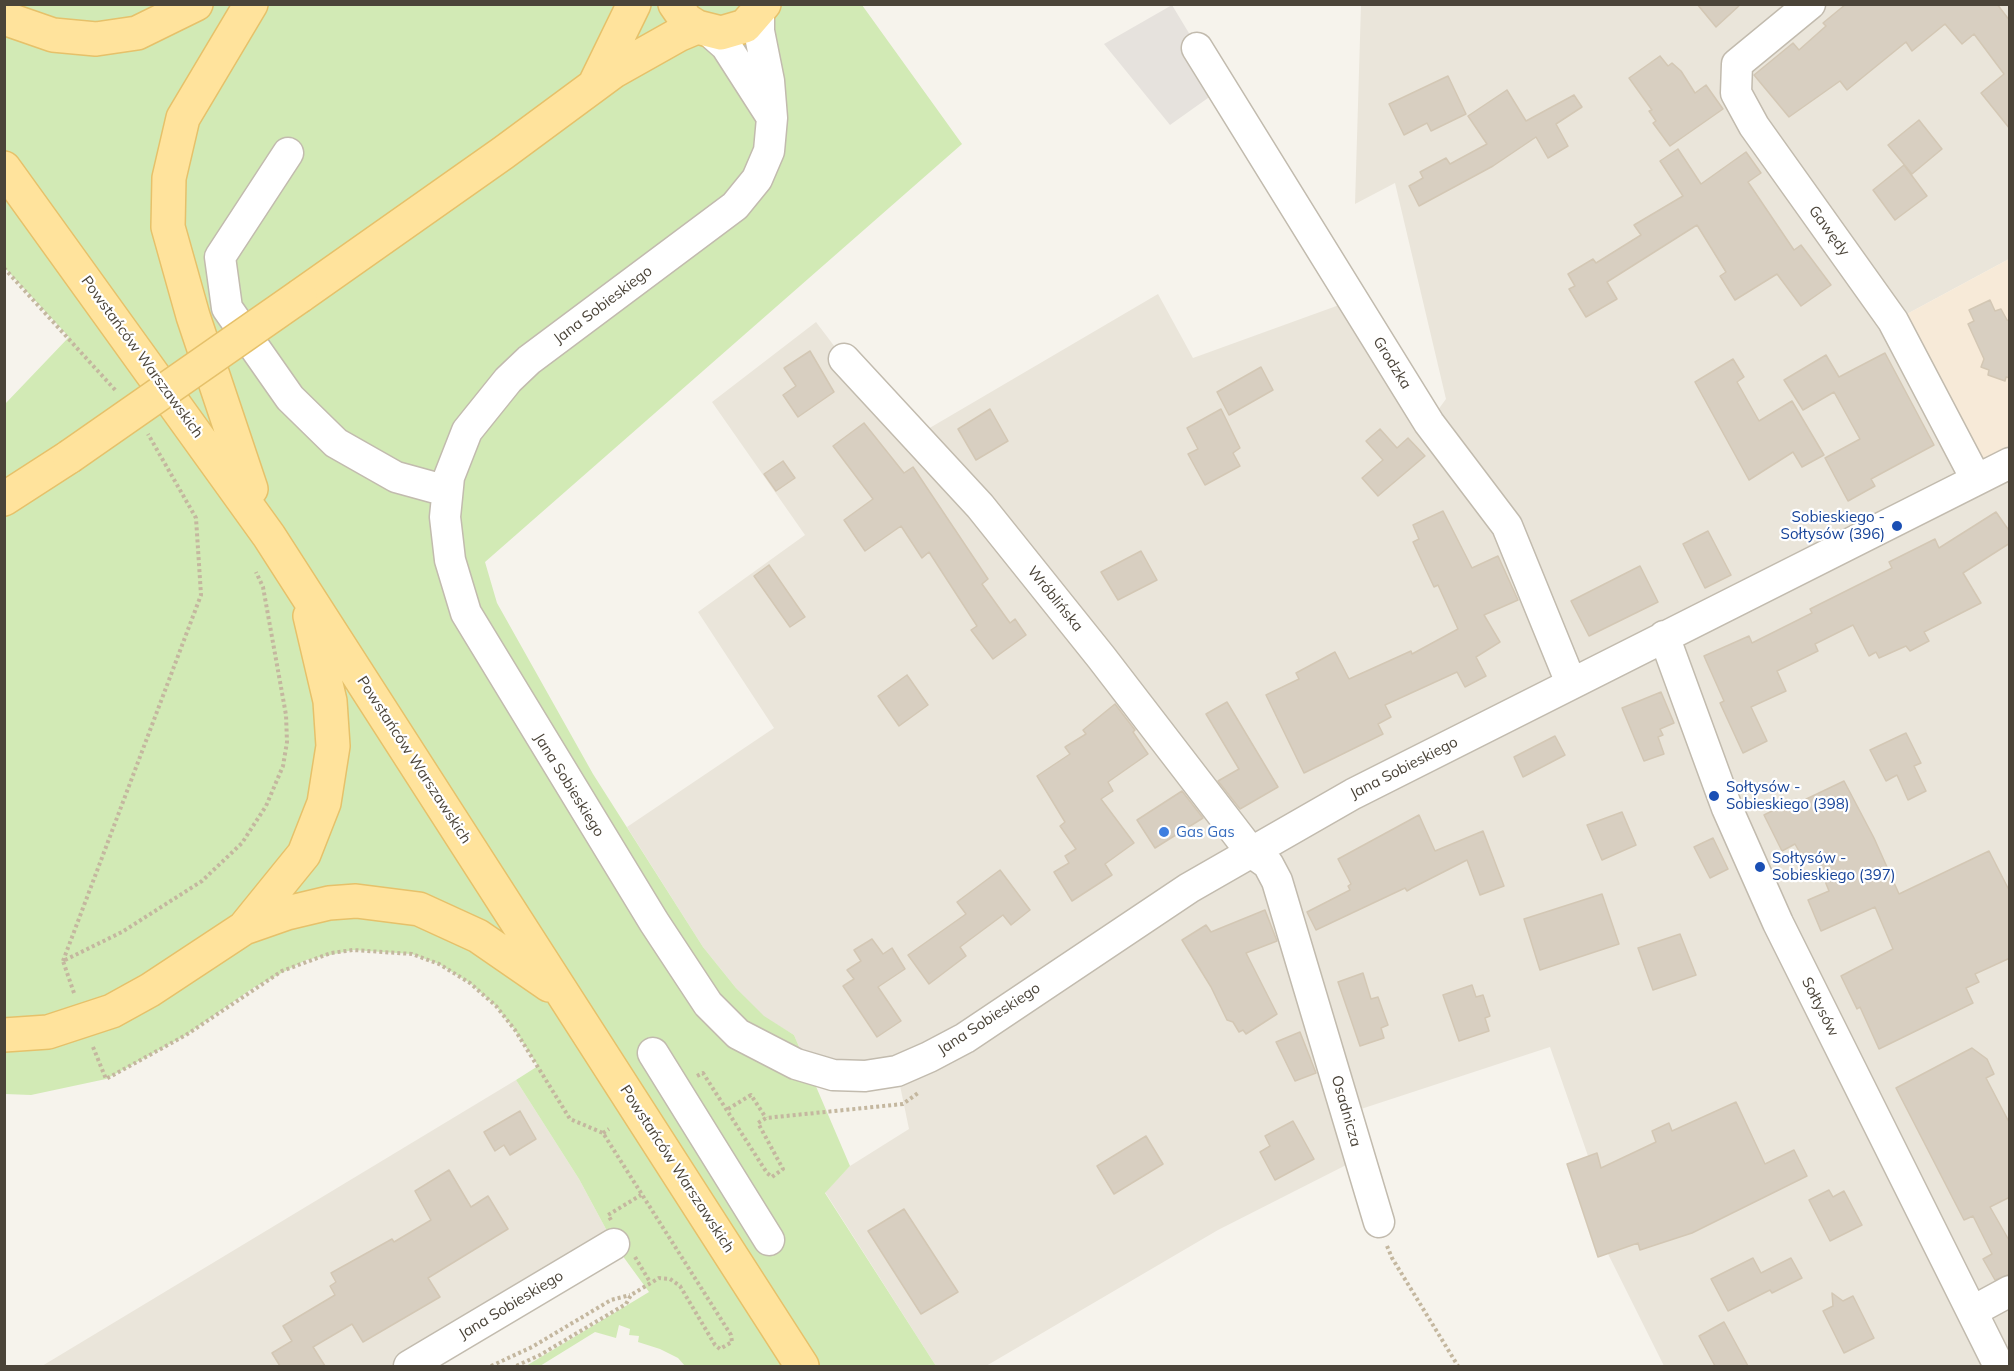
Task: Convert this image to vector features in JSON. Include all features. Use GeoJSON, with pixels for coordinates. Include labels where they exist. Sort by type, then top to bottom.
{"type":"FeatureCollection","features":[{"type":"Feature","properties":{"kind":"main road"},"geometry":{"type":"LineString","coordinates":[[4,18],[54,35],[96,39],[136,33],[196,4]]}},
{"type":"Feature","properties":{"kind":"main road"},"geometry":{"type":"LineString","coordinates":[[251,4],[183,118],[169,178],[168,227],[238,456],[269,536]]}},
{"type":"Feature","properties":{"kind":"main road"},"geometry":{"type":"LineString","coordinates":[[604,78],[634,4]]}},
{"type":"Feature","properties":{"kind":"main road"},"geometry":{"type":"LineString","coordinates":[[604,78],[666,4]]}},
{"type":"Feature","properties":{"kind":"main road"},"geometry":{"type":"LineString","coordinates":[[4,499],[69,457],[300,296],[604,78],[678,35],[694,21],[734,30],[745,26],[762,9]]}},
{"type":"Feature","properties":{"kind":"main road","name":"Powstańców Warszawskich"},"geometry":{"type":"LineString","coordinates":[[4,168],[269,536],[802,1366]]}},
{"type":"Feature","properties":{"kind":"main road"},"geometry":{"type":"LineString","coordinates":[[244,928],[304,854],[324,803],[333,746],[330,701],[302,586]]}},
{"type":"Feature","properties":{"kind":"main road"},"geometry":{"type":"LineString","coordinates":[[4,1035],[48,1032],[112,1011],[150,990],[244,928],[287,913],[329,903],[356,901],[419,909],[478,936],[564,996]]}},
{"type":"Feature","properties":{"kind":"street","name":"Gawędy"},"geometry":{"type":"LineString","coordinates":[[1810,4],[1737,64],[1736,93],[1754,126],[1893,321],[1976,479]]}},
{"type":"Feature","properties":{"kind":"street","name":"Jana Sobieskiego"},"geometry":{"type":"LineString","coordinates":[[762,9],[772,118],[769,151],[757,179],[735,206],[529,360],[508,380],[467,431],[449,477],[445,517],[450,560],[466,613],[636,892],[708,1004],[738,1034],[770,1052],[833,1075],[865,1076],[897,1071],[965,1038],[1189,888],[1353,794],[2010,463]]}},
{"type":"Feature","properties":{"kind":"street"},"geometry":{"type":"LineString","coordinates":[[694,21],[726,46],[772,118]]}},
{"type":"Feature","properties":{"kind":"street","name":"Grodzka"},"geometry":{"type":"LineString","coordinates":[[1197,48],[1429,423],[1507,526],[1571,683]]}},
{"type":"Feature","properties":{"kind":"street"},"geometry":{"type":"LineString","coordinates":[[288,153],[220,258],[227,308],[290,398],[336,443],[396,477],[447,491]]}},
{"type":"Feature","properties":{"kind":"street","name":"Wróblińska"},"geometry":{"type":"LineString","coordinates":[[844,359],[980,506],[1101,657],[1251,852]]}},
{"type":"Feature","properties":{"kind":"street","name":"Sołtysów"},"geometry":{"type":"LineString","coordinates":[[1664,636],[1727,808],[1778,923],[1999,1366]]}},
{"type":"Feature","properties":{"kind":"street","name":"Osadnicza"},"geometry":{"type":"LineString","coordinates":[[1251,852],[1268,864],[1278,881],[1379,1222]]}},
{"type":"Feature","properties":{"kind":"street"},"geometry":{"type":"LineString","coordinates":[[653,1053],[769,1240]]}},
{"type":"Feature","properties":{"kind":"street","name":"Jana Sobieskiego"},"geometry":{"type":"LineString","coordinates":[[409,1366],[614,1244]]}},
{"type":"Feature","properties":{"kind":"street"},"geometry":{"type":"LineString","coordinates":[[1973,1311],[2010,1291]]}},
{"type":"Feature","properties":{"kind":"path"},"geometry":{"type":"LineString","coordinates":[[63,961],[122,932],[202,881],[242,843],[266,806],[283,766],[287,742],[286,715],[263,587],[250,564]]}},
{"type":"Feature","properties":{"kind":"path"},"geometry":{"type":"LineString","coordinates":[[74,993],[63,961],[201,595]]}},
{"type":"Feature","properties":{"kind":"path"},"geometry":{"type":"LineString","coordinates":[[93,1047],[106,1079],[186,1035],[253,988],[306,960],[352,950],[412,954],[439,964],[470,983],[496,1006],[515,1030],[570,1119],[603,1133],[731,1335],[732,1342],[720,1349],[715,1345],[680,1286],[670,1279],[659,1278],[631,1294],[620,1295],[532,1347],[490,1366]]}},
{"type":"Feature","properties":{"kind":"path"},"geometry":{"type":"LineString","coordinates":[[694,1078],[703,1073],[728,1109],[766,1173],[772,1177],[783,1169],[758,1123],[766,1118],[903,1104]]}},
{"type":"Feature","properties":{"kind":"path"},"geometry":{"type":"LineString","coordinates":[[728,1109],[751,1095],[766,1118]]}},
{"type":"Feature","properties":{"kind":"path"},"geometry":{"type":"LineString","coordinates":[[603,1133],[609,1129]]}},
{"type":"Feature","properties":{"kind":"path"},"geometry":{"type":"LineString","coordinates":[[611,1213],[641,1195]]}},
{"type":"Feature","properties":{"kind":"path"},"geometry":{"type":"LineString","coordinates":[[1379,1222],[1392,1258],[1458,1366]]}},
{"type":"Feature","properties":{"kind":"path"},"geometry":{"type":"LineString","coordinates":[[516,1366],[540,1355],[626,1304],[631,1294]]}},
{"type":"Feature","properties":{"kind":"shaded area"},"geometry":{"type":"Polygon","coordinates":[[[1172,5],[1222,88],[1170,125],[1104,44],[1172,5]]]}},
{"type":"Feature","properties":{"kind":"shaded area"},"geometry":{"type":"Polygon","coordinates":[[[1361,5],[2009,5],[2009,259],[1894,321],[2009,463],[2009,1366],[1664,1366],[1608,1254],[1598,1257],[1567,1164],[1588,1156],[1550,1047],[1361,1109],[1360,1158],[1218,1230],[986,1366],[936,1366],[825,1192],[850,1166],[909,1129],[897,1071],[808,1067],[794,1035],[764,1017],[736,988],[703,947],[627,827],[774,728],[698,612],[805,535],[712,402],[816,322],[844,359],[916,436],[1158,294],[1193,358],[1353,300],[1429,422],[1446,399],[1395,183],[1355,204],[1361,5]]]}},
{"type":"Feature","properties":{"kind":"shaded area"},"geometry":{"type":"Polygon","coordinates":[[[2009,259],[2009,463],[1976,479],[1894,321],[2009,259]]]}},
{"type":"Feature","properties":{"kind":"shaded area"},"geometry":{"type":"Polygon","coordinates":[[[516,1080],[579,1179],[614,1244],[409,1366],[42,1366],[516,1080]]]}},
{"type":"Feature","properties":{"kind":"green space"},"geometry":{"type":"Polygon","coordinates":[[[5,5],[862,5],[962,144],[485,562],[497,603],[593,774],[703,947],[736,988],[764,1016],[794,1035],[850,1166],[825,1193],[936,1366],[685,1366],[678,1358],[638,1342],[639,1336],[629,1335],[630,1329],[619,1325],[616,1338],[595,1332],[540,1366],[526,1366],[649,1292],[614,1244],[579,1179],[516,1080],[538,1066],[515,1030],[496,1006],[470,983],[439,964],[412,954],[353,950],[306,960],[253,988],[186,1035],[106,1079],[31,1095],[5,1094],[5,404],[69,337],[5,268],[5,5]]]}},
{"type":"Feature","properties":{"kind":"building"},"geometry":{"type":"Polygon","coordinates":[[[1697,4],[1741,4],[1716,27],[1697,4]]]}},
{"type":"Feature","properties":{"kind":"building"},"geometry":{"type":"Polygon","coordinates":[[[1846,4],[1997,4],[2010,21],[2010,129],[1981,93],[2004,74],[1974,34],[1962,44],[1945,24],[1912,51],[1906,42],[1847,90],[1840,81],[1789,117],[1754,75],[1793,43],[1799,50],[1826,26],[1823,23],[1846,4]]]}},
{"type":"Feature","properties":{"kind":"building"},"geometry":{"type":"Polygon","coordinates":[[[1660,56],[1668,66],[1672,63],[1681,71],[1695,93],[1706,85],[1723,109],[1670,146],[1653,123],[1656,121],[1649,111],[1652,110],[1629,78],[1660,56]]]}},
{"type":"Feature","properties":{"kind":"building"},"geometry":{"type":"Polygon","coordinates":[[[1448,76],[1466,114],[1431,131],[1427,123],[1404,135],[1389,104],[1448,76]]]}},
{"type":"Feature","properties":{"kind":"building"},"geometry":{"type":"Polygon","coordinates":[[[1507,90],[1526,121],[1574,95],[1582,107],[1556,124],[1568,146],[1548,158],[1536,137],[1493,166],[1419,206],[1409,186],[1423,178],[1420,172],[1446,158],[1450,164],[1487,144],[1468,116],[1507,90]]]}},
{"type":"Feature","properties":{"kind":"building"},"geometry":{"type":"Polygon","coordinates":[[[1919,120],[1942,149],[1912,174],[1888,145],[1919,120]]]}},
{"type":"Feature","properties":{"kind":"building"},"geometry":{"type":"Polygon","coordinates":[[[1678,149],[1701,184],[1746,152],[1761,173],[1748,182],[1794,250],[1801,245],[1831,285],[1801,306],[1777,274],[1735,300],[1720,276],[1726,272],[1697,225],[1607,282],[1617,299],[1586,317],[1569,289],[1575,286],[1568,274],[1593,259],[1596,263],[1641,235],[1634,225],[1683,196],[1660,161],[1678,149]]]}},
{"type":"Feature","properties":{"kind":"building"},"geometry":{"type":"Polygon","coordinates":[[[1904,165],[1927,196],[1895,220],[1873,190],[1904,165]]]}},
{"type":"Feature","properties":{"kind":"building"},"geometry":{"type":"Polygon","coordinates":[[[1990,300],[1995,311],[2001,309],[2010,321],[2010,378],[2006,377],[2005,381],[1988,375],[1989,370],[1981,367],[1984,359],[1968,324],[1974,321],[1969,310],[1990,300]]]}},
{"type":"Feature","properties":{"kind":"building"},"geometry":{"type":"Polygon","coordinates":[[[810,351],[834,392],[798,417],[783,395],[796,386],[784,368],[810,351]]]}},
{"type":"Feature","properties":{"kind":"building"},"geometry":{"type":"Polygon","coordinates":[[[1885,353],[1934,445],[1871,479],[1875,486],[1848,501],[1825,458],[1860,439],[1834,392],[1803,410],[1784,380],[1826,355],[1839,377],[1885,353]]]}},
{"type":"Feature","properties":{"kind":"building"},"geometry":{"type":"Polygon","coordinates":[[[1733,359],[1744,377],[1737,382],[1759,421],[1792,401],[1824,455],[1802,467],[1793,452],[1749,480],[1695,382],[1733,359]]]}},
{"type":"Feature","properties":{"kind":"building"},"geometry":{"type":"Polygon","coordinates":[[[1261,367],[1273,390],[1229,415],[1217,392],[1261,367]]]}},
{"type":"Feature","properties":{"kind":"building"},"geometry":{"type":"Polygon","coordinates":[[[990,409],[1008,441],[976,460],[958,429],[990,409]]]}},
{"type":"Feature","properties":{"kind":"building"},"geometry":{"type":"Polygon","coordinates":[[[1221,409],[1240,448],[1233,453],[1240,466],[1205,485],[1188,454],[1198,449],[1187,428],[1221,409]]]}},
{"type":"Feature","properties":{"kind":"building"},"geometry":{"type":"Polygon","coordinates":[[[864,423],[904,473],[913,467],[988,579],[982,584],[1010,623],[1015,619],[1026,635],[993,659],[971,630],[977,626],[929,552],[922,558],[901,526],[865,551],[844,520],[873,499],[833,446],[864,423]]]}},
{"type":"Feature","properties":{"kind":"building"},"geometry":{"type":"Polygon","coordinates":[[[1380,429],[1397,448],[1408,438],[1425,456],[1378,496],[1362,478],[1383,460],[1366,441],[1380,429]]]}},
{"type":"Feature","properties":{"kind":"building"},"geometry":{"type":"Polygon","coordinates":[[[783,461],[795,478],[776,491],[764,474],[783,461]]]}},
{"type":"Feature","properties":{"kind":"building"},"geometry":{"type":"Polygon","coordinates":[[[1443,511],[1472,568],[1498,556],[1518,600],[1484,615],[1500,642],[1476,657],[1486,676],[1465,687],[1457,672],[1385,705],[1391,717],[1378,724],[1383,734],[1304,773],[1266,695],[1299,679],[1296,673],[1335,652],[1349,679],[1411,651],[1412,654],[1458,629],[1438,585],[1434,587],[1413,542],[1419,539],[1413,525],[1443,511]]]}},
{"type":"Feature","properties":{"kind":"building"},"geometry":{"type":"Polygon","coordinates":[[[1996,512],[2010,532],[2010,543],[1963,573],[1981,603],[1924,632],[1929,641],[1910,651],[1906,646],[1879,658],[1876,652],[1869,656],[1853,625],[1815,644],[1818,651],[1777,671],[1786,691],[1751,707],[1767,741],[1743,753],[1720,703],[1724,701],[1704,656],[1749,636],[1752,643],[1812,613],[1810,609],[1892,568],[1889,562],[1935,539],[1939,548],[1996,512]]]}},
{"type":"Feature","properties":{"kind":"building"},"geometry":{"type":"Polygon","coordinates":[[[1708,531],[1731,575],[1705,588],[1683,544],[1708,531]]]}},
{"type":"Feature","properties":{"kind":"building"},"geometry":{"type":"Polygon","coordinates":[[[1141,551],[1157,580],[1118,600],[1101,572],[1141,551]]]}},
{"type":"Feature","properties":{"kind":"building"},"geometry":{"type":"Polygon","coordinates":[[[769,565],[805,617],[790,627],[754,576],[769,565]]]}},
{"type":"Feature","properties":{"kind":"building"},"geometry":{"type":"Polygon","coordinates":[[[1640,566],[1658,602],[1589,636],[1571,601],[1640,566]]]}},
{"type":"Feature","properties":{"kind":"building"},"geometry":{"type":"Polygon","coordinates":[[[907,675],[928,705],[899,726],[878,696],[907,675]]]}},
{"type":"Feature","properties":{"kind":"building"},"geometry":{"type":"Polygon","coordinates":[[[1661,692],[1674,723],[1660,729],[1663,735],[1658,737],[1664,754],[1644,761],[1622,708],[1661,692]]]}},
{"type":"Feature","properties":{"kind":"building"},"geometry":{"type":"Polygon","coordinates":[[[1227,702],[1278,787],[1240,809],[1218,781],[1239,769],[1206,714],[1227,702]]]}},
{"type":"Feature","properties":{"kind":"building"},"geometry":{"type":"Polygon","coordinates":[[[1115,704],[1135,730],[1133,732],[1148,754],[1108,782],[1113,791],[1101,799],[1134,843],[1105,864],[1112,875],[1072,901],[1054,872],[1069,863],[1065,856],[1076,849],[1060,826],[1065,822],[1037,776],[1070,754],[1065,747],[1086,734],[1083,730],[1115,704]]]}},
{"type":"Feature","properties":{"kind":"building"},"geometry":{"type":"Polygon","coordinates":[[[1906,733],[1921,763],[1914,766],[1926,791],[1908,800],[1897,775],[1886,781],[1870,750],[1906,733]]]}},
{"type":"Feature","properties":{"kind":"building"},"geometry":{"type":"Polygon","coordinates":[[[1555,736],[1565,755],[1523,777],[1514,757],[1555,736]]]}},
{"type":"Feature","properties":{"kind":"building"},"geometry":{"type":"Polygon","coordinates":[[[1844,781],[1874,838],[1899,894],[1989,851],[2010,892],[2010,958],[1975,974],[1979,982],[1966,988],[1973,1003],[1879,1049],[1860,1007],[1857,1009],[1841,976],[1893,949],[1875,907],[1821,931],[1808,900],[1829,891],[1815,856],[1805,862],[1795,844],[1782,851],[1764,815],[1796,799],[1798,803],[1844,781]]]}},
{"type":"Feature","properties":{"kind":"building"},"geometry":{"type":"Polygon","coordinates":[[[1182,791],[1203,818],[1155,848],[1137,820],[1182,791]]]}},
{"type":"Feature","properties":{"kind":"building"},"geometry":{"type":"Polygon","coordinates":[[[1622,812],[1636,845],[1602,860],[1587,825],[1622,812]]]}},
{"type":"Feature","properties":{"kind":"building"},"geometry":{"type":"Polygon","coordinates":[[[1419,815],[1435,851],[1483,831],[1504,886],[1480,895],[1467,860],[1407,891],[1405,888],[1316,930],[1307,912],[1350,890],[1348,886],[1351,884],[1338,859],[1419,815]]]}},
{"type":"Feature","properties":{"kind":"building"},"geometry":{"type":"Polygon","coordinates":[[[1713,838],[1728,869],[1710,878],[1694,847],[1713,838]]]}},
{"type":"Feature","properties":{"kind":"building"},"geometry":{"type":"Polygon","coordinates":[[[1000,870],[1030,910],[1011,925],[1003,915],[960,947],[966,956],[929,984],[908,955],[966,914],[957,902],[1000,870]]]}},
{"type":"Feature","properties":{"kind":"building"},"geometry":{"type":"Polygon","coordinates":[[[1602,894],[1619,944],[1540,970],[1524,919],[1602,894]]]}},
{"type":"Feature","properties":{"kind":"building"},"geometry":{"type":"Polygon","coordinates":[[[1265,910],[1277,941],[1246,953],[1277,1014],[1246,1034],[1243,1030],[1239,1032],[1233,1022],[1227,1020],[1211,987],[1182,940],[1206,925],[1211,932],[1265,910]]]}},
{"type":"Feature","properties":{"kind":"building"},"geometry":{"type":"Polygon","coordinates":[[[1680,934],[1696,975],[1653,990],[1638,948],[1680,934]]]}},
{"type":"Feature","properties":{"kind":"building"},"geometry":{"type":"Polygon","coordinates":[[[872,939],[883,954],[892,948],[905,969],[878,987],[901,1021],[877,1037],[843,986],[854,979],[847,970],[861,961],[854,950],[872,939]]]}},
{"type":"Feature","properties":{"kind":"building"},"geometry":{"type":"Polygon","coordinates":[[[1363,973],[1371,999],[1378,997],[1388,1025],[1381,1028],[1384,1038],[1360,1046],[1338,982],[1363,973]]]}},
{"type":"Feature","properties":{"kind":"building"},"geometry":{"type":"Polygon","coordinates":[[[1472,985],[1476,997],[1483,995],[1490,1016],[1485,1018],[1489,1031],[1459,1041],[1443,995],[1472,985]]]}},
{"type":"Feature","properties":{"kind":"building"},"geometry":{"type":"Polygon","coordinates":[[[1300,1032],[1316,1073],[1295,1081],[1276,1042],[1300,1032]]]}},
{"type":"Feature","properties":{"kind":"building"},"geometry":{"type":"Polygon","coordinates":[[[1972,1048],[1987,1059],[1994,1074],[1986,1078],[2010,1124],[2010,1197],[1990,1207],[2010,1242],[2010,1274],[1995,1280],[1983,1259],[1992,1254],[1973,1216],[1964,1220],[1896,1088],[1972,1048]]]}},
{"type":"Feature","properties":{"kind":"building"},"geometry":{"type":"Polygon","coordinates":[[[1736,1102],[1765,1164],[1794,1150],[1807,1176],[1692,1233],[1640,1250],[1638,1243],[1598,1257],[1567,1164],[1597,1153],[1601,1168],[1656,1142],[1652,1131],[1669,1123],[1672,1131],[1736,1102]]]}},
{"type":"Feature","properties":{"kind":"building"},"geometry":{"type":"Polygon","coordinates":[[[520,1111],[536,1139],[510,1155],[504,1145],[495,1151],[484,1132],[520,1111]]]}},
{"type":"Feature","properties":{"kind":"building"},"geometry":{"type":"Polygon","coordinates":[[[1293,1121],[1314,1159],[1275,1180],[1260,1152],[1270,1146],[1265,1136],[1293,1121]]]}},
{"type":"Feature","properties":{"kind":"building"},"geometry":{"type":"Polygon","coordinates":[[[1146,1136],[1163,1164],[1114,1194],[1097,1166],[1146,1136]]]}},
{"type":"Feature","properties":{"kind":"building"},"geometry":{"type":"Polygon","coordinates":[[[449,1170],[471,1207],[488,1196],[508,1229],[428,1278],[440,1297],[363,1342],[352,1324],[313,1347],[325,1366],[280,1366],[272,1353],[292,1341],[283,1326],[335,1295],[330,1286],[336,1282],[331,1273],[392,1239],[394,1242],[431,1220],[415,1191],[449,1170]]]}},
{"type":"Feature","properties":{"kind":"building"},"geometry":{"type":"Polygon","coordinates":[[[1829,1190],[1833,1197],[1844,1191],[1862,1225],[1830,1241],[1809,1200],[1829,1190]]]}},
{"type":"Feature","properties":{"kind":"building"},"geometry":{"type":"Polygon","coordinates":[[[904,1209],[958,1292],[921,1314],[868,1231],[904,1209]]]}},
{"type":"Feature","properties":{"kind":"building"},"geometry":{"type":"Polygon","coordinates":[[[1753,1258],[1761,1273],[1791,1258],[1802,1278],[1772,1293],[1770,1290],[1728,1311],[1711,1279],[1753,1258]]]}},
{"type":"Feature","properties":{"kind":"building"},"geometry":{"type":"Polygon","coordinates":[[[1832,1293],[1843,1301],[1853,1296],[1874,1338],[1844,1353],[1823,1311],[1833,1306],[1832,1293]]]}},
{"type":"Feature","properties":{"kind":"building"},"geometry":{"type":"Polygon","coordinates":[[[1724,1322],[1748,1366],[1715,1366],[1699,1336],[1724,1322]]]}},
{"type":"Feature","properties":{"kind":"place","name":"Sobieskiego - Sołtysów (396)"},"geometry":{"type":"Point","coordinates":[1897,526]}},
{"type":"Feature","properties":{"kind":"place","name":"Sołtysów - Sobieskiego (398)"},"geometry":{"type":"Point","coordinates":[1714,796]}},
{"type":"Feature","properties":{"kind":"place","name":"Gas Gas"},"geometry":{"type":"Point","coordinates":[1164,832]}},
{"type":"Feature","properties":{"kind":"place","name":"Sołtysów - Sobieskiego (397)"},"geometry":{"type":"Point","coordinates":[1760,867]}}]}
